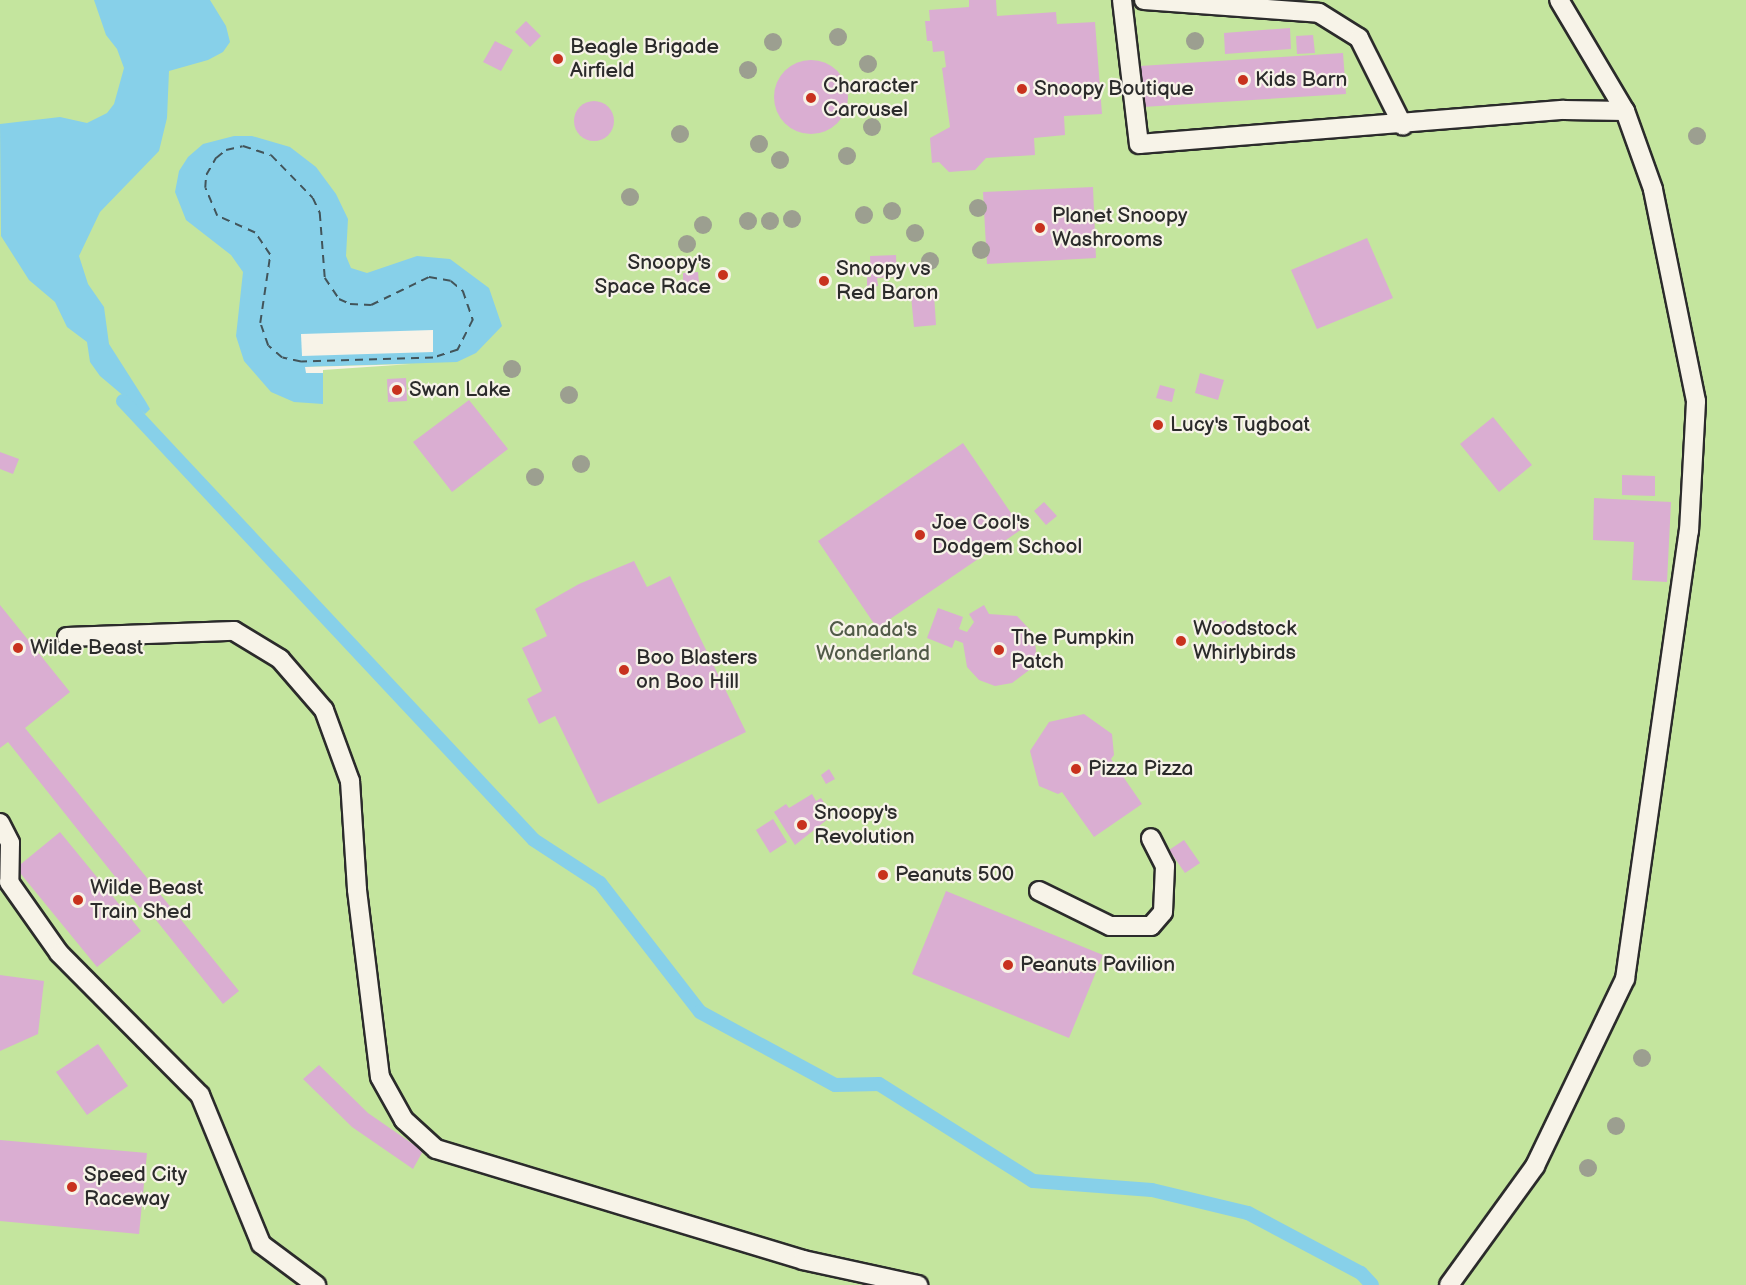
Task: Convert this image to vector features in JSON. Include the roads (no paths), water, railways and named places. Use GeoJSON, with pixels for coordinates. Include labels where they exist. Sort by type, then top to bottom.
{"type":"FeatureCollection","features":[{"type":"Feature","properties":{"kind":"lane"},"geometry":{"type":"LineString","coordinates":[[1122,0],[1139,144],[1403,126],[1564,110],[1625,111]]}},
{"type":"Feature","properties":{"kind":"lane"},"geometry":{"type":"LineString","coordinates":[[1144,0],[1319,13],[1359,38],[1403,126]]}},
{"type":"Feature","properties":{"kind":"lane"},"geometry":{"type":"LineString","coordinates":[[1449,1285],[1535,1166],[1624,979],[1673,663],[1689,531],[1696,401],[1653,189],[1625,111],[1559,0]]}},
{"type":"Feature","properties":{"kind":"lane"},"geometry":{"type":"LineString","coordinates":[[67,637],[234,631],[280,659],[324,710],[350,781],[357,890],[380,1077],[404,1120],[436,1149],[803,1260],[918,1285]]}},
{"type":"Feature","properties":{"kind":"lane"},"geometry":{"type":"LineString","coordinates":[[0,823],[10,843],[9,882],[59,953],[200,1095],[261,1244],[315,1285]]}},
{"type":"Feature","properties":{"kind":"lane"},"geometry":{"type":"LineString","coordinates":[[1039,891],[1110,926],[1151,926],[1163,912],[1166,866],[1151,838]]}},
{"type":"Feature","properties":{"kind":"water"},"geometry":{"type":"Polygon","coordinates":[[[94,0],[210,0],[226,26],[230,42],[223,52],[208,60],[169,71],[167,118],[159,151],[100,212],[79,256],[88,284],[104,307],[109,344],[150,409],[145,414],[100,376],[90,362],[87,342],[67,327],[55,302],[29,280],[1,236],[0,124],[60,117],[87,123],[107,113],[114,104],[124,68],[117,49],[106,35],[94,0]]]}},
{"type":"Feature","properties":{"kind":"water"},"geometry":{"type":"Polygon","coordinates":[[[234,136],[252,136],[290,147],[316,167],[336,194],[348,219],[346,256],[351,268],[367,273],[417,256],[450,259],[489,288],[502,326],[476,353],[457,362],[306,367],[306,373],[323,373],[323,404],[294,402],[271,392],[244,361],[236,336],[243,272],[231,255],[186,220],[175,192],[179,171],[188,157],[203,144],[234,136]]]}},
{"type":"Feature","properties":{"kind":"waterway"},"geometry":{"type":"LineString","coordinates":[[123,401],[534,840],[600,883],[700,1012],[835,1085],[879,1084],[1033,1181],[1152,1190],[1248,1213],[1361,1273],[1372,1285]]}},
{"type":"Feature","properties":{"kind":"place","name":"Beagle Brigade Airfield"},"geometry":{"type":"Point","coordinates":[558,59]}},
{"type":"Feature","properties":{"kind":"place","name":"Kids Barn"},"geometry":{"type":"Point","coordinates":[1243,80]}},
{"type":"Feature","properties":{"kind":"place","name":"Snoopy Boutique"},"geometry":{"type":"Point","coordinates":[1022,89]}},
{"type":"Feature","properties":{"kind":"place","name":"Character Carousel"},"geometry":{"type":"Point","coordinates":[811,98]}},
{"type":"Feature","properties":{"kind":"place","name":"Planet Snoopy Washrooms"},"geometry":{"type":"Point","coordinates":[1040,228]}},
{"type":"Feature","properties":{"kind":"place","name":"Snoopy's Space Race"},"geometry":{"type":"Point","coordinates":[723,275]}},
{"type":"Feature","properties":{"kind":"place","name":"Snoopy vs Red Baron"},"geometry":{"type":"Point","coordinates":[824,281]}},
{"type":"Feature","properties":{"kind":"place","name":"Swan Lake"},"geometry":{"type":"Point","coordinates":[397,390]}},
{"type":"Feature","properties":{"kind":"place","name":"Lucy's Tugboat"},"geometry":{"type":"Point","coordinates":[1158,425]}},
{"type":"Feature","properties":{"kind":"place","name":"Joe Cool's Dodgem School"},"geometry":{"type":"Point","coordinates":[920,535]}},
{"type":"Feature","properties":{"kind":"place","name":"Woodstock Whirlybirds"},"geometry":{"type":"Point","coordinates":[1181,641]}},
{"type":"Feature","properties":{"kind":"place","name":"Wilde Beast"},"geometry":{"type":"Point","coordinates":[18,648]}},
{"type":"Feature","properties":{"kind":"place","name":"The Pumpkin Patch"},"geometry":{"type":"Point","coordinates":[999,650]}},
{"type":"Feature","properties":{"kind":"place","name":"Boo Blasters on Boo Hill"},"geometry":{"type":"Point","coordinates":[624,670]}},
{"type":"Feature","properties":{"kind":"place","name":"Pizza Pizza"},"geometry":{"type":"Point","coordinates":[1076,769]}},
{"type":"Feature","properties":{"kind":"place","name":"Snoopy's Revolution"},"geometry":{"type":"Point","coordinates":[802,825]}},
{"type":"Feature","properties":{"kind":"place","name":"Peanuts 500"},"geometry":{"type":"Point","coordinates":[883,875]}},
{"type":"Feature","properties":{"kind":"place","name":"Wilde Beast Train Shed"},"geometry":{"type":"Point","coordinates":[78,900]}},
{"type":"Feature","properties":{"kind":"place","name":"Peanuts Pavilion"},"geometry":{"type":"Point","coordinates":[1008,965]}},
{"type":"Feature","properties":{"kind":"place","name":"Speed City Raceway"},"geometry":{"type":"Point","coordinates":[72,1187]}},
{"type":"Feature","properties":{"kind":"park label","name":"Canada's Wonderland"},"geometry":{"type":"Point","coordinates":[873,642]}}]}
